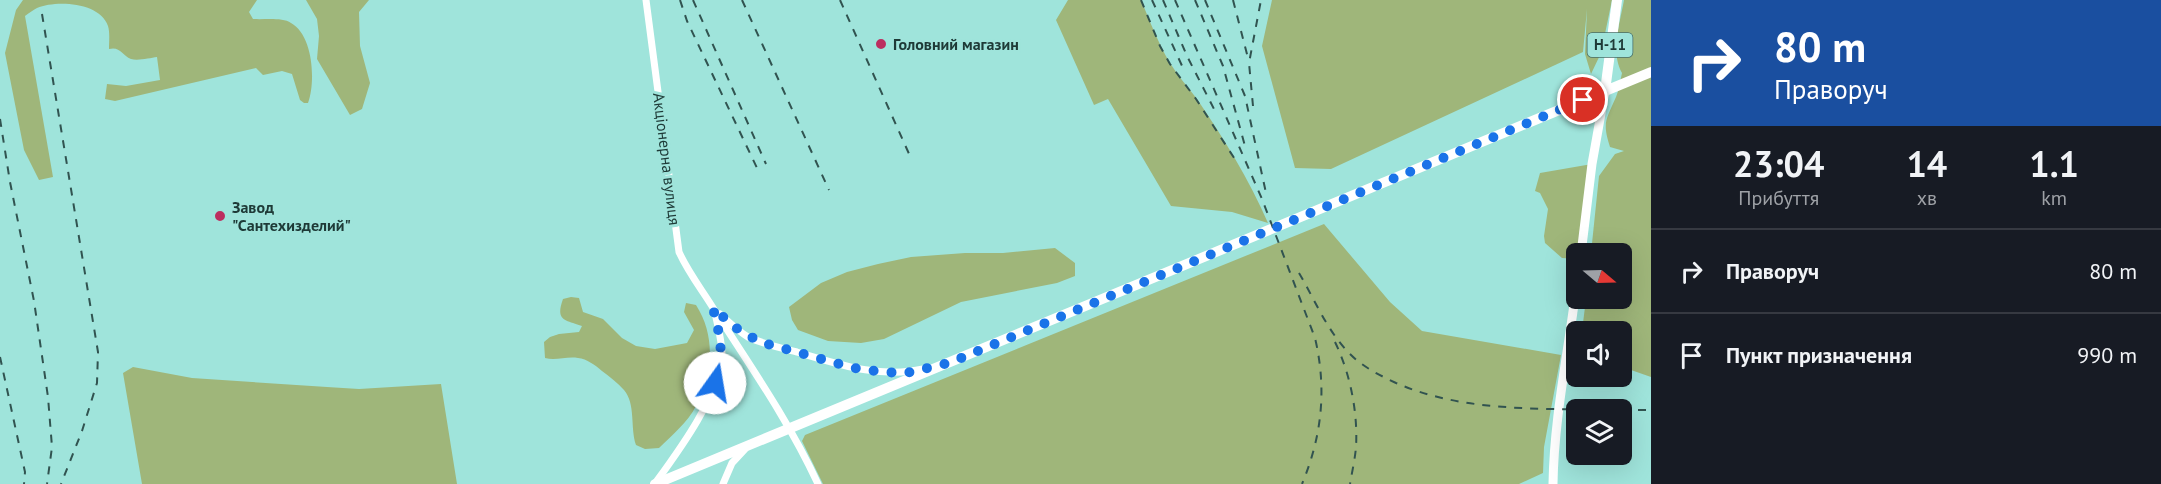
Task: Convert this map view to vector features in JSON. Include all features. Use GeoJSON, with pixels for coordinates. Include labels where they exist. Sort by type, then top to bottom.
{"type":"FeatureCollection","features":[{"type":"Feature","properties":{"kind":"main road","name":"Н-11"},"geometry":{"type":"LineString","coordinates":[[1617,0],[1605,91],[1651,72]]}},
{"type":"Feature","properties":{"kind":"main road"},"geometry":{"type":"LineString","coordinates":[[655,484],[1605,91]]}},
{"type":"Feature","properties":{"kind":"street","name":"Акціонерна вулиця"},"geometry":{"type":"LineString","coordinates":[[646,0],[679,252],[713,308]]}},
{"type":"Feature","properties":{"kind":"street"},"geometry":{"type":"LineString","coordinates":[[1582,243],[1592,164],[1605,91]]}},
{"type":"Feature","properties":{"kind":"street"},"geometry":{"type":"LineString","coordinates":[[713,308],[736,328],[760,342],[854,368],[906,373],[949,363]]}},
{"type":"Feature","properties":{"kind":"street"},"geometry":{"type":"LineString","coordinates":[[713,308],[804,455],[818,484]]}},
{"type":"Feature","properties":{"kind":"street"},"geometry":{"type":"LineString","coordinates":[[655,484],[682,448],[715,383],[720,368],[722,352],[713,308]]}},
{"type":"Feature","properties":{"kind":"street"},"geometry":{"type":"LineString","coordinates":[[1553,484],[1554,442],[1573,309]]}},
{"type":"Feature","properties":{"kind":"street"},"geometry":{"type":"LineString","coordinates":[[723,484],[732,463],[750,446]]}},
{"type":"Feature","properties":{"kind":"green space"},"geometry":{"type":"Polygon","coordinates":[[[23,0],[257,0],[249,12],[253,19],[287,21],[304,37],[312,71],[308,103],[300,100],[292,74],[282,71],[263,75],[256,68],[115,101],[105,99],[107,84],[126,86],[160,80],[157,57],[134,60],[118,50],[109,49],[108,26],[96,12],[77,5],[45,5],[25,16],[53,177],[39,180],[24,150],[5,53],[16,10],[23,0]]]}},
{"type":"Feature","properties":{"kind":"green space"},"geometry":{"type":"Polygon","coordinates":[[[306,0],[369,0],[359,12],[360,46],[370,83],[362,109],[350,115],[317,59],[319,36],[317,19],[306,0]]]}},
{"type":"Feature","properties":{"kind":"green space"},"geometry":{"type":"Polygon","coordinates":[[[1068,0],[1141,0],[1166,55],[1226,144],[1268,223],[1232,212],[1171,206],[1108,99],[1094,105],[1056,20],[1068,0]]]}},
{"type":"Feature","properties":{"kind":"green space"},"geometry":{"type":"Polygon","coordinates":[[[1272,0],[1612,0],[1601,53],[1591,74],[1585,54],[1587,9],[1583,52],[1331,169],[1295,168],[1262,46],[1272,0]]]}},
{"type":"Feature","properties":{"kind":"green space"},"geometry":{"type":"Polygon","coordinates":[[[1624,0],[1651,0],[1651,377],[1632,370],[1632,321],[1583,321],[1585,309],[1632,309],[1632,243],[1592,243],[1599,176],[1615,154],[1624,151],[1610,147],[1606,132],[1608,116],[1622,73],[1618,65],[1616,47],[1624,0]]]}},
{"type":"Feature","properties":{"kind":"green space"},"geometry":{"type":"Polygon","coordinates":[[[1592,164],[1582,243],[1566,243],[1566,258],[1562,258],[1545,243],[1548,209],[1540,193],[1535,191],[1540,173],[1592,164]]]}},
{"type":"Feature","properties":{"kind":"green space"},"geometry":{"type":"Polygon","coordinates":[[[1324,224],[1390,302],[1422,331],[1561,355],[1544,447],[1543,473],[1519,484],[823,484],[802,441],[805,435],[1324,224]]]}},
{"type":"Feature","properties":{"kind":"green space"},"geometry":{"type":"Polygon","coordinates":[[[1055,248],[1075,263],[1075,276],[1057,283],[961,302],[884,339],[861,343],[828,341],[798,330],[792,320],[789,307],[821,283],[847,272],[911,257],[1055,248]]]}},
{"type":"Feature","properties":{"kind":"green space"},"geometry":{"type":"Polygon","coordinates":[[[579,298],[583,312],[603,319],[622,338],[636,346],[655,349],[687,343],[694,330],[684,312],[686,303],[696,305],[707,329],[709,342],[709,368],[706,381],[689,418],[659,448],[645,449],[636,445],[628,396],[622,387],[611,378],[588,361],[574,358],[545,358],[544,342],[559,334],[579,332],[582,326],[566,321],[561,316],[563,299],[579,298]]]}},
{"type":"Feature","properties":{"kind":"green space"},"geometry":{"type":"Polygon","coordinates":[[[133,367],[192,378],[359,389],[441,384],[457,484],[142,484],[123,373],[133,367]]]}},
{"type":"Feature","properties":{"kind":"railway"},"geometry":{"type":"LineString","coordinates":[[680,0],[687,21],[757,168]]}},
{"type":"Feature","properties":{"kind":"railway"},"geometry":{"type":"LineString","coordinates":[[693,0],[766,164]]}},
{"type":"Feature","properties":{"kind":"railway"},"geometry":{"type":"LineString","coordinates":[[742,0],[829,190]]}},
{"type":"Feature","properties":{"kind":"railway"},"geometry":{"type":"LineString","coordinates":[[840,0],[910,156]]}},
{"type":"Feature","properties":{"kind":"railway"},"geometry":{"type":"LineString","coordinates":[[1141,0],[1170,64],[1196,99],[1238,164]]}},
{"type":"Feature","properties":{"kind":"railway"},"geometry":{"type":"LineString","coordinates":[[1152,0],[1183,68]]}},
{"type":"Feature","properties":{"kind":"railway"},"geometry":{"type":"LineString","coordinates":[[1163,0],[1187,56],[1214,109]]}},
{"type":"Feature","properties":{"kind":"railway"},"geometry":{"type":"LineString","coordinates":[[1175,0],[1262,199],[1315,338],[1321,376],[1320,412],[1314,448],[1302,484]]}},
{"type":"Feature","properties":{"kind":"railway"},"geometry":{"type":"LineString","coordinates":[[1195,0],[1223,66],[1245,146]]}},
{"type":"Feature","properties":{"kind":"railway"},"geometry":{"type":"LineString","coordinates":[[1205,0],[1245,96],[1266,193]]}},
{"type":"Feature","properties":{"kind":"railway"},"geometry":{"type":"LineString","coordinates":[[1233,0],[1248,58]]}},
{"type":"Feature","properties":{"kind":"railway"},"geometry":{"type":"LineString","coordinates":[[1253,106],[1249,63],[1261,0]]}},
{"type":"Feature","properties":{"kind":"railway"},"geometry":{"type":"LineString","coordinates":[[42,14],[98,352],[97,383],[82,431],[61,484]]}},
{"type":"Feature","properties":{"kind":"railway"},"geometry":{"type":"LineString","coordinates":[[0,119],[34,301],[48,397],[52,447],[47,484]]}},
{"type":"Feature","properties":{"kind":"railway"},"geometry":{"type":"LineString","coordinates":[[1299,273],[1342,345],[1355,359],[1377,374],[1422,393],[1449,400],[1505,407],[1566,409]]}},
{"type":"Feature","properties":{"kind":"railway"},"geometry":{"type":"LineString","coordinates":[[1335,342],[1349,380],[1356,420],[1356,447],[1350,484]]}},
{"type":"Feature","properties":{"kind":"railway"},"geometry":{"type":"LineString","coordinates":[[0,357],[25,472],[24,484]]}},
{"type":"Feature","properties":{"kind":"railway"},"geometry":{"type":"LineString","coordinates":[[1632,410],[1651,410]]}},
{"type":"Feature","properties":{"kind":"place","name":"Головний магазин"},"geometry":{"type":"Point","coordinates":[881,44]}},
{"type":"Feature","properties":{"kind":"place","name":"Завод \"Сантехизделий\""},"geometry":{"type":"Point","coordinates":[220,216]}},
{"type":"Feature","properties":{"kind":"route"},"geometry":{"type":"LineString","coordinates":[[715,383],[722,352],[713,308],[747,336],[760,342],[854,368],[895,374],[949,363],[1583,100]]}}]}
